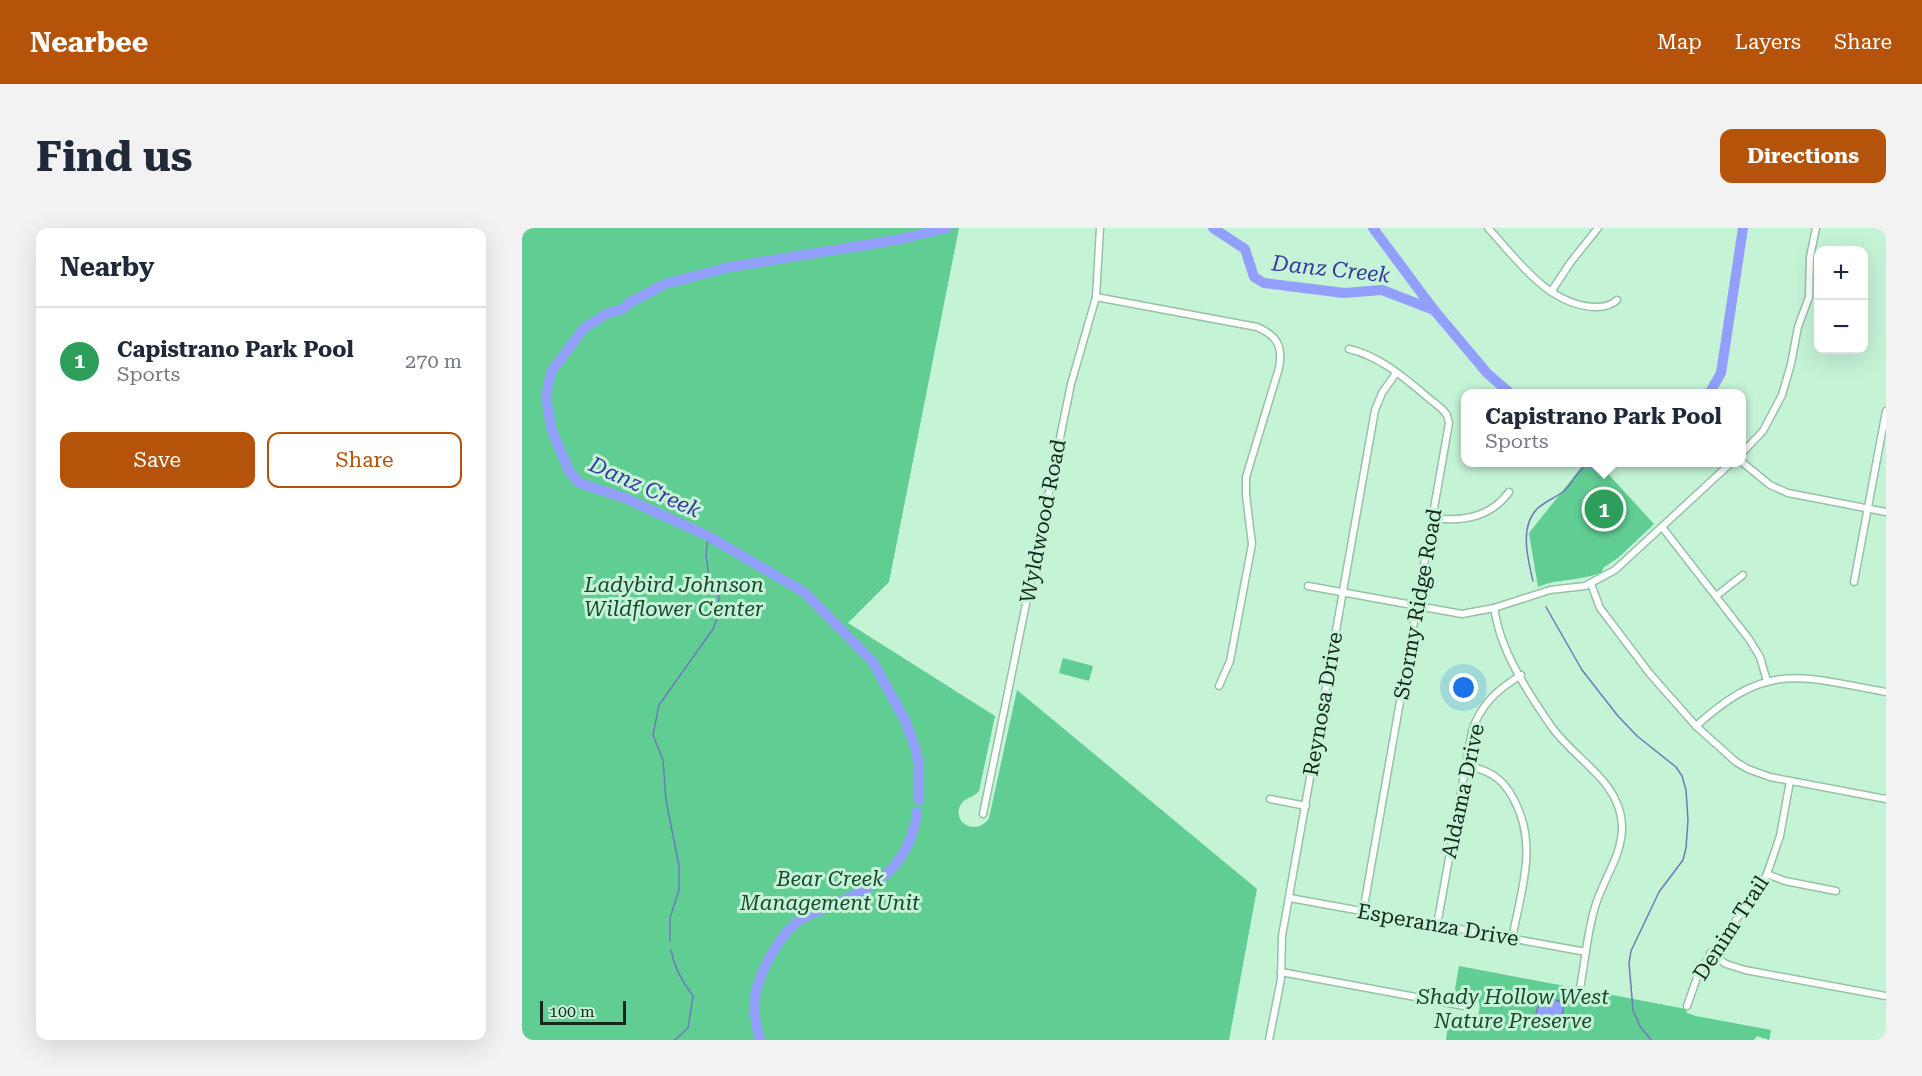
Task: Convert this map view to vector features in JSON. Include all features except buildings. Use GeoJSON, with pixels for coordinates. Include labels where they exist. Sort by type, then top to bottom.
{"type":"FeatureCollection","features":[{"type":"Feature","properties":{"kind":"street","name":"Wyldwood Road"},"geometry":{"type":"LineString","coordinates":[[983,814],[1071,384],[1096,297],[1100,228]]}},
{"type":"Feature","properties":{"kind":"street"},"geometry":{"type":"LineString","coordinates":[[1488,228],[1551,292],[1570,302],[1590,306],[1609,305],[1617,300]]}},
{"type":"Feature","properties":{"kind":"street"},"geometry":{"type":"LineString","coordinates":[[1551,292],[1598,228]]}},
{"type":"Feature","properties":{"kind":"street"},"geometry":{"type":"LineString","coordinates":[[1746,449],[1762,431],[1782,395],[1798,327],[1809,297],[1810,257],[1816,228]]}},
{"type":"Feature","properties":{"kind":"street"},"geometry":{"type":"LineString","coordinates":[[1096,297],[1257,327],[1265,330],[1276,340],[1281,351],[1279,368],[1246,477],[1246,495],[1252,536],[1248,571],[1230,661],[1219,686]]}},
{"type":"Feature","properties":{"kind":"street","name":"Stormy Ridge Road"},"geometry":{"type":"LineString","coordinates":[[1349,349],[1373,357],[1442,409],[1449,418],[1363,912]]}},
{"type":"Feature","properties":{"kind":"street","name":"Reynosa Drive"},"geometry":{"type":"LineString","coordinates":[[1269,1040],[1281,972],[1282,941],[1375,410],[1382,393],[1396,373]]}},
{"type":"Feature","properties":{"kind":"street"},"geometry":{"type":"LineString","coordinates":[[1854,582],[1886,411]]}},
{"type":"Feature","properties":{"kind":"street"},"geometry":{"type":"LineString","coordinates":[[1746,465],[1770,485],[1788,493],[1886,512]]}},
{"type":"Feature","properties":{"kind":"street"},"geometry":{"type":"LineString","coordinates":[[1308,586],[1462,614],[1494,608],[1550,590],[1591,584],[1615,570],[1727,467]]}},
{"type":"Feature","properties":{"kind":"street"},"geometry":{"type":"LineString","coordinates":[[1433,518],[1470,519],[1502,501],[1509,492]]}},
{"type":"Feature","properties":{"kind":"street"},"geometry":{"type":"LineString","coordinates":[[1662,527],[1756,651],[1767,681]]}},
{"type":"Feature","properties":{"kind":"street"},"geometry":{"type":"LineString","coordinates":[[1716,596],[1743,575]]}},
{"type":"Feature","properties":{"kind":"street"},"geometry":{"type":"LineString","coordinates":[[1591,584],[1596,600],[1608,619],[1650,674],[1696,726],[1736,762],[1758,774],[1886,799]]}},
{"type":"Feature","properties":{"kind":"street"},"geometry":{"type":"LineString","coordinates":[[1494,608],[1502,640],[1550,725],[1568,748],[1597,774],[1616,798],[1622,822],[1619,852],[1604,881],[1594,909],[1580,988]]}},
{"type":"Feature","properties":{"kind":"street","name":"Aldama Drive"},"geometry":{"type":"LineString","coordinates":[[1437,925],[1472,731],[1483,707],[1500,689],[1521,675]]}},
{"type":"Feature","properties":{"kind":"street"},"geometry":{"type":"LineString","coordinates":[[1696,726],[1730,697],[1767,681],[1800,678],[1886,692]]}},
{"type":"Feature","properties":{"kind":"street"},"geometry":{"type":"LineString","coordinates":[[1466,765],[1485,770],[1503,783],[1518,806],[1525,824],[1526,860],[1512,939]]}},
{"type":"Feature","properties":{"kind":"street","name":"Denim Trail"},"geometry":{"type":"LineString","coordinates":[[1687,1006],[1699,972],[1767,874],[1780,836],[1790,781]]}},
{"type":"Feature","properties":{"kind":"street"},"geometry":{"type":"LineString","coordinates":[[1270,799],[1306,806]]}},
{"type":"Feature","properties":{"kind":"street"},"geometry":{"type":"LineString","coordinates":[[1767,874],[1785,881],[1836,891]]}},
{"type":"Feature","properties":{"kind":"street","name":"Esperanza Drive"},"geometry":{"type":"LineString","coordinates":[[1290,898],[1586,952]]}},
{"type":"Feature","properties":{"kind":"street"},"geometry":{"type":"LineString","coordinates":[[1710,954],[1726,964],[1744,970],[1886,996]]}},
{"type":"Feature","properties":{"kind":"street"},"geometry":{"type":"LineString","coordinates":[[1281,972],[1464,1006]]}},
{"type":"Feature","properties":{"kind":"green space"},"geometry":{"type":"Polygon","coordinates":[[[522,228],[959,228],[889,582],[848,623],[995,716],[979,791],[964,801],[958,812],[967,826],[979,826],[989,818],[1017,690],[1257,889],[1229,1040],[522,1040],[522,228]]]}},
{"type":"Feature","properties":{"kind":"green space"},"geometry":{"type":"Polygon","coordinates":[[[1582,467],[1602,467],[1654,524],[1619,557],[1603,568],[1602,572],[1538,587],[1529,533],[1582,467]]]}},
{"type":"Feature","properties":{"kind":"green space"},"geometry":{"type":"Polygon","coordinates":[[[1063,658],[1093,666],[1089,681],[1059,673],[1063,658]]]}},
{"type":"Feature","properties":{"kind":"green space","name":"Shady Hollow West Nature Preserve"},"geometry":{"type":"Polygon","coordinates":[[[1459,966],[1686,1009],[1687,1013],[1696,1016],[1771,1030],[1769,1040],[1757,1036],[1754,1040],[1446,1040],[1450,1013],[1454,1018],[1466,1022],[1477,1017],[1479,1011],[1478,1000],[1471,993],[1460,992],[1454,995],[1459,966]]]}},
{"type":"Feature","properties":{"kind":"water"},"geometry":{"type":"Polygon","coordinates":[[[1592,497],[1598,505],[1596,509],[1598,510],[1604,498],[1611,502],[1612,508],[1606,511],[1604,519],[1600,521],[1593,517],[1593,509],[1588,503],[1592,497]]]}},
{"type":"Feature","properties":{"kind":"water"},"geometry":{"type":"Polygon","coordinates":[[[1541,997],[1564,1002],[1562,1018],[1558,1025],[1552,1025],[1535,1017],[1541,997]]]}},
{"type":"Feature","properties":{"kind":"waterway","name":"Danz Creek"},"geometry":{"type":"LineString","coordinates":[[919,800],[919,766],[916,750],[906,722],[873,662],[804,592],[708,536],[625,498],[579,483],[569,471],[551,428],[546,396],[551,372],[584,328],[608,313],[623,309],[629,303],[665,284],[730,267],[896,240],[947,228]]}},
{"type":"Feature","properties":{"kind":"waterway","name":"Danz Creek"},"geometry":{"type":"LineString","coordinates":[[1213,228],[1245,249],[1254,277],[1264,283],[1344,293],[1382,290],[1434,310]]}},
{"type":"Feature","properties":{"kind":"waterway"},"geometry":{"type":"LineString","coordinates":[[1373,228],[1434,310],[1487,373],[1505,389]]}},
{"type":"Feature","properties":{"kind":"waterway"},"geometry":{"type":"LineString","coordinates":[[1712,389],[1721,373],[1743,228]]}},
{"type":"Feature","properties":{"kind":"waterway"},"geometry":{"type":"LineString","coordinates":[[1533,581],[1526,544],[1531,516],[1537,509],[1564,491],[1584,467]]}},
{"type":"Feature","properties":{"kind":"waterway"},"geometry":{"type":"LineString","coordinates":[[670,941],[670,918],[679,890],[679,866],[666,800],[663,760],[653,735],[659,705],[713,629],[718,616],[719,593],[709,577],[706,555],[708,536]]}},
{"type":"Feature","properties":{"kind":"waterway"},"geometry":{"type":"LineString","coordinates":[[1546,607],[1582,670],[1637,736],[1676,767],[1682,776],[1686,790],[1688,820],[1683,860],[1659,892],[1631,951],[1629,963],[1633,1010],[1640,1026],[1651,1040]]}},
{"type":"Feature","properties":{"kind":"waterway","name":"Danz Creek"},"geometry":{"type":"LineString","coordinates":[[760,1040],[754,1004],[763,971],[774,949],[800,920],[868,888],[891,869],[908,845],[917,812]]}},
{"type":"Feature","properties":{"kind":"waterway"},"geometry":{"type":"LineString","coordinates":[[671,950],[679,974],[693,996],[688,1028],[675,1040]]}},
{"type":"Feature","properties":{"kind":"place","name":"Capistrano Park Pool"},"geometry":{"type":"Point","coordinates":[1604,509]}},
{"type":"Feature","properties":{"kind":"park label","name":"Ladybird Johnson Wildflower Center"},"geometry":{"type":"Point","coordinates":[674,597]}},
{"type":"Feature","properties":{"kind":"park label","name":"Bear Creek Management Unit"},"geometry":{"type":"Point","coordinates":[830,891]}}]}
